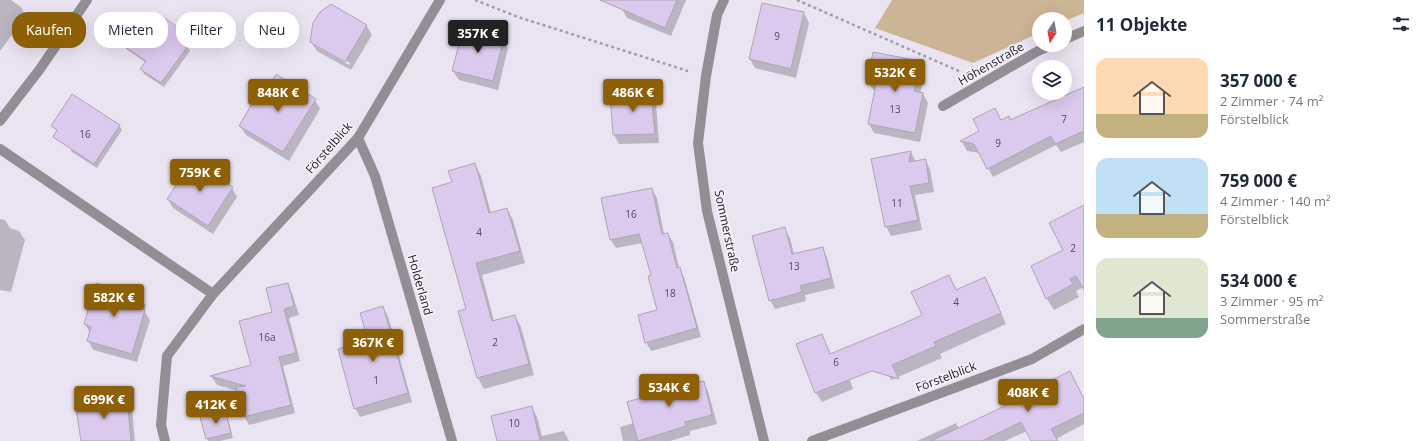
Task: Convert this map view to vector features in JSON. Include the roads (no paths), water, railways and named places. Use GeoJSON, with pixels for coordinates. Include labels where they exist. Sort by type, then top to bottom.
{"type":"FeatureCollection","features":[{"type":"Feature","properties":{"kind":"street"},"geometry":{"type":"LineString","coordinates":[[0,121],[40,69],[87,0]]}},
{"type":"Feature","properties":{"kind":"street","name":"Förstelblick"},"geometry":{"type":"LineString","coordinates":[[164,441],[161,425],[167,356],[213,294],[358,138],[440,0]]}},
{"type":"Feature","properties":{"kind":"street","name":"Sommerstraße"},"geometry":{"type":"LineString","coordinates":[[724,0],[717,15],[706,76],[698,143],[707,211],[764,441]]}},
{"type":"Feature","properties":{"kind":"street"},"geometry":{"type":"LineString","coordinates":[[1072,36],[1084,31]]}},
{"type":"Feature","properties":{"kind":"street","name":"Höhenstraße"},"geometry":{"type":"LineString","coordinates":[[944,106],[1036,52]]}},
{"type":"Feature","properties":{"kind":"street","name":"Holderland"},"geometry":{"type":"LineString","coordinates":[[358,138],[375,176],[452,441]]}},
{"type":"Feature","properties":{"kind":"street"},"geometry":{"type":"LineString","coordinates":[[0,149],[213,294]]}},
{"type":"Feature","properties":{"kind":"street","name":"Förstelblick"},"geometry":{"type":"LineString","coordinates":[[812,441],[1032,359],[1084,329]]}}]}
